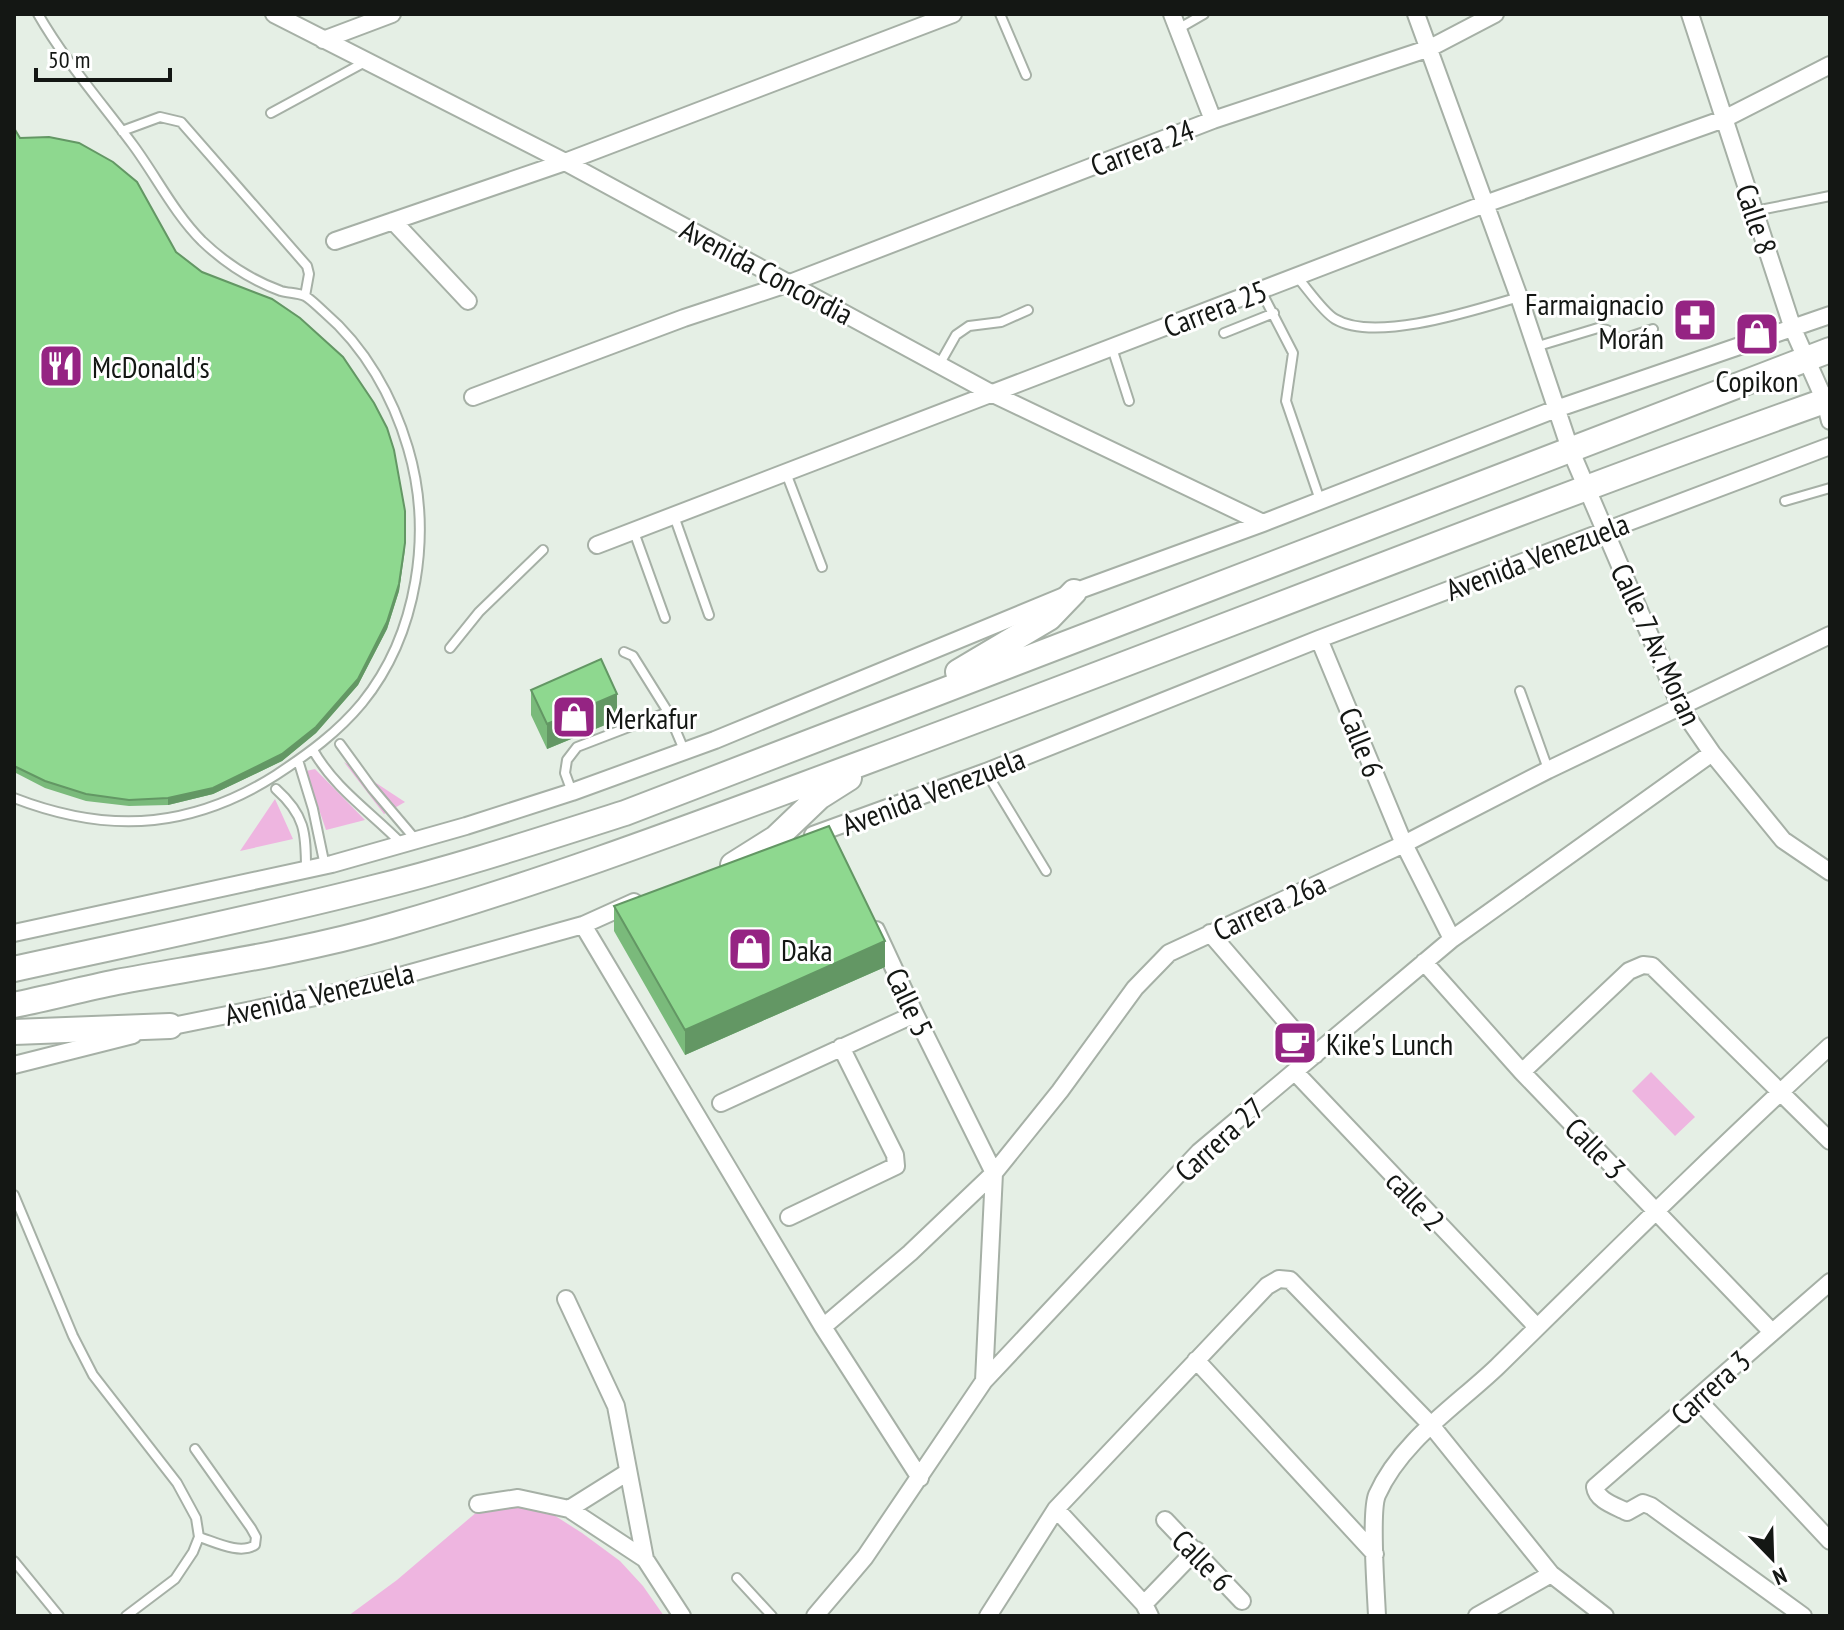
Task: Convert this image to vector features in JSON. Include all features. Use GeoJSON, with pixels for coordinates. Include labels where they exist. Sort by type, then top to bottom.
{"type":"FeatureCollection","features":[{"type":"Feature","properties":{"kind":"street","name":"Avenida Concordia"},"geometry":{"type":"LineString","coordinates":[[274,14],[565,162],[991,393],[1263,523]]}},
{"type":"Feature","properties":{"kind":"street"},"geometry":{"type":"LineString","coordinates":[[323,40],[392,14]]}},
{"type":"Feature","properties":{"kind":"street"},"geometry":{"type":"LineString","coordinates":[[335,241],[565,162],[953,14]]}},
{"type":"Feature","properties":{"kind":"street","name":"Calle 7 Av. Moran"},"geometry":{"type":"LineString","coordinates":[[1416,14],[1519,297],[1570,449],[1681,708],[1712,753],[1783,840],[1830,872]]}},
{"type":"Feature","properties":{"kind":"street","name":"Carrera 24"},"geometry":{"type":"LineString","coordinates":[[473,397],[684,318],[790,283],[1213,120],[1430,48],[1495,14]]}},
{"type":"Feature","properties":{"kind":"street","name":"Calle 8"},"geometry":{"type":"LineString","coordinates":[[1690,14],[1793,329],[1828,407]]}},
{"type":"Feature","properties":{"kind":"street"},"geometry":{"type":"LineString","coordinates":[[1175,22],[1213,120]]}},
{"type":"Feature","properties":{"kind":"street","name":"Carrera 25"},"geometry":{"type":"LineString","coordinates":[[597,545],[1485,204],[1724,119],[1830,65]]}},
{"type":"Feature","properties":{"kind":"street"},"geometry":{"type":"LineString","coordinates":[[393,221],[468,301]]}},
{"type":"Feature","properties":{"kind":"street"},"geometry":{"type":"LineString","coordinates":[[14,933],[325,866],[572,792],[684,751],[1074,592],[1263,523],[1556,409],[1830,315]]}},
{"type":"Feature","properties":{"kind":"street"},"geometry":{"type":"LineString","coordinates":[[14,969],[265,915],[499,853],[625,813],[1830,350]]}},
{"type":"Feature","properties":{"kind":"street","name":"Avenida Venezuela"},"geometry":{"type":"LineString","coordinates":[[14,1005],[115,983],[258,958],[388,927],[642,844],[1587,486],[1828,407]]}},
{"type":"Feature","properties":{"kind":"street","name":"Avenida Venezuela"},"geometry":{"type":"LineString","coordinates":[[726,868],[834,837],[986,772],[1319,639],[1830,446]]}},
{"type":"Feature","properties":{"kind":"street"},"geometry":{"type":"LineString","coordinates":[[908,704],[1049,618],[1074,592]]}},
{"type":"Feature","properties":{"kind":"street","name":"Carrera 26a"},"geometry":{"type":"LineString","coordinates":[[823,1327],[910,1253],[994,1173],[1060,1091],[1135,988],[1169,953],[1404,844],[1548,770],[1830,635]]}},
{"type":"Feature","properties":{"kind":"street","name":"Calle 6"},"geometry":{"type":"LineString","coordinates":[[1319,639],[1404,844],[1452,939]]}},
{"type":"Feature","properties":{"kind":"street"},"geometry":{"type":"LineString","coordinates":[[726,868],[776,838],[824,793],[893,751]]}},
{"type":"Feature","properties":{"kind":"street","name":"Carrera 27"},"geometry":{"type":"LineString","coordinates":[[815,1616],[865,1557],[984,1381],[1199,1152],[1452,939],[1712,753]]}},
{"type":"Feature","properties":{"kind":"street","name":"Avenida Venezuela"},"geometry":{"type":"LineString","coordinates":[[14,1065],[170,1026],[350,990],[583,925],[648,897]]}},
{"type":"Feature","properties":{"kind":"street","name":"Calle 5"},"geometry":{"type":"LineString","coordinates":[[869,915],[994,1173]]}},
{"type":"Feature","properties":{"kind":"street"},"geometry":{"type":"LineString","coordinates":[[583,925],[823,1327],[920,1478]]}},
{"type":"Feature","properties":{"kind":"street"},"geometry":{"type":"LineString","coordinates":[[1210,933],[1315,1055]]}},
{"type":"Feature","properties":{"kind":"street"},"geometry":{"type":"LineString","coordinates":[[14,953],[106,948]]}},
{"type":"Feature","properties":{"kind":"street","name":"Calle 3"},"geometry":{"type":"LineString","coordinates":[[1424,962],[1522,1072],[1772,1332]]}},
{"type":"Feature","properties":{"kind":"street"},"geometry":{"type":"LineString","coordinates":[[1522,1072],[1629,971],[1643,965],[1652,966],[1830,1141]]}},
{"type":"Feature","properties":{"kind":"street"},"geometry":{"type":"LineString","coordinates":[[721,1103],[915,1014]]}},
{"type":"Feature","properties":{"kind":"street"},"geometry":{"type":"LineString","coordinates":[[14,1032],[170,1026]]}},
{"type":"Feature","properties":{"kind":"street"},"geometry":{"type":"LineString","coordinates":[[1377,1616],[1376,1498],[1390,1471],[1431,1425],[1484,1379],[1656,1210],[1830,1046]]}},
{"type":"Feature","properties":{"kind":"street"},"geometry":{"type":"LineString","coordinates":[[789,1217],[896,1166],[895,1155],[841,1047]]}},
{"type":"Feature","properties":{"kind":"street","name":"calle 2"},"geometry":{"type":"LineString","coordinates":[[1295,1072],[1537,1327]]}},
{"type":"Feature","properties":{"kind":"street"},"geometry":{"type":"LineString","coordinates":[[984,1381],[994,1173]]}},
{"type":"Feature","properties":{"kind":"street"},"geometry":{"type":"LineString","coordinates":[[988,1616],[1056,1509],[1267,1286],[1279,1279],[1290,1280],[1431,1425],[1551,1574],[1605,1616]]}},
{"type":"Feature","properties":{"kind":"street","name":"Carrera 3"},"geometry":{"type":"LineString","coordinates":[[1803,1616],[1651,1506],[1643,1503],[1627,1512],[1596,1494],[1595,1487],[1830,1282]]}},
{"type":"Feature","properties":{"kind":"street"},"geometry":{"type":"LineString","coordinates":[[566,1299],[616,1406],[645,1559],[682,1616]]}},
{"type":"Feature","properties":{"kind":"street"},"geometry":{"type":"LineString","coordinates":[[1196,1360],[1375,1554]]}},
{"type":"Feature","properties":{"kind":"street"},"geometry":{"type":"LineString","coordinates":[[1697,1399],[1830,1541]]}},
{"type":"Feature","properties":{"kind":"street"},"geometry":{"type":"LineString","coordinates":[[569,1509],[628,1472]]}},
{"type":"Feature","properties":{"kind":"street"},"geometry":{"type":"LineString","coordinates":[[478,1504],[518,1498],[569,1509],[645,1559]]}},
{"type":"Feature","properties":{"kind":"street"},"geometry":{"type":"LineString","coordinates":[[1056,1509],[1147,1610],[1196,1550]]}},
{"type":"Feature","properties":{"kind":"street","name":"Calle 6"},"geometry":{"type":"LineString","coordinates":[[1165,1520],[1242,1601]]}},
{"type":"Feature","properties":{"kind":"street"},"geometry":{"type":"LineString","coordinates":[[1477,1616],[1551,1574]]}},
{"type":"Feature","properties":{"kind":"lane"},"geometry":{"type":"LineString","coordinates":[[14,798],[90,818],[158,820],[222,803],[264,783],[313,750],[343,723],[363,702],[385,667],[408,612],[419,558],[420,529],[414,471],[394,408],[360,350],[332,319],[305,296],[267,285],[216,254],[186,222],[53,40],[38,14]]}},
{"type":"Feature","properties":{"kind":"lane"},"geometry":{"type":"LineString","coordinates":[[1000,14],[1026,75]]}},
{"type":"Feature","properties":{"kind":"lane"},"geometry":{"type":"LineString","coordinates":[[1175,22],[1204,14]]}},
{"type":"Feature","properties":{"kind":"lane"},"geometry":{"type":"LineString","coordinates":[[271,113],[366,62]]}},
{"type":"Feature","properties":{"kind":"lane"},"geometry":{"type":"LineString","coordinates":[[122,131],[160,117],[181,122],[307,266],[309,274],[305,296]]}},
{"type":"Feature","properties":{"kind":"lane"},"geometry":{"type":"LineString","coordinates":[[1755,211],[1830,196]]}},
{"type":"Feature","properties":{"kind":"lane"},"geometry":{"type":"LineString","coordinates":[[1297,276],[1334,319],[1362,327],[1394,329],[1519,297]]}},
{"type":"Feature","properties":{"kind":"lane"},"geometry":{"type":"LineString","coordinates":[[1261,290],[1293,353],[1286,401],[1320,500]]}},
{"type":"Feature","properties":{"kind":"lane"},"geometry":{"type":"LineString","coordinates":[[939,365],[956,335],[969,326],[1001,322],[1028,310]]}},
{"type":"Feature","properties":{"kind":"lane"},"geometry":{"type":"LineString","coordinates":[[1224,333],[1274,313]]}},
{"type":"Feature","properties":{"kind":"lane"},"geometry":{"type":"LineString","coordinates":[[1535,347],[1598,328],[1607,330],[1620,340],[1653,329]]}},
{"type":"Feature","properties":{"kind":"lane"},"geometry":{"type":"LineString","coordinates":[[1112,348],[1129,401]]}},
{"type":"Feature","properties":{"kind":"lane"},"geometry":{"type":"LineString","coordinates":[[786,473],[822,567]]}},
{"type":"Feature","properties":{"kind":"lane"},"geometry":{"type":"LineString","coordinates":[[1785,501],[1830,488]]}},
{"type":"Feature","properties":{"kind":"lane"},"geometry":{"type":"LineString","coordinates":[[674,516],[709,615]]}},
{"type":"Feature","properties":{"kind":"lane"},"geometry":{"type":"LineString","coordinates":[[633,530],[665,618]]}},
{"type":"Feature","properties":{"kind":"lane"},"geometry":{"type":"LineString","coordinates":[[450,648],[479,612],[543,550]]}},
{"type":"Feature","properties":{"kind":"lane"},"geometry":{"type":"LineString","coordinates":[[624,652],[633,656],[668,712],[684,751]]}},
{"type":"Feature","properties":{"kind":"lane"},"geometry":{"type":"LineString","coordinates":[[1520,691],[1548,770]]}},
{"type":"Feature","properties":{"kind":"lane"},"geometry":{"type":"LineString","coordinates":[[572,792],[565,773],[567,760],[577,747],[668,712]]}},
{"type":"Feature","properties":{"kind":"lane"},"geometry":{"type":"LineString","coordinates":[[340,744],[410,843]]}},
{"type":"Feature","properties":{"kind":"lane"},"geometry":{"type":"LineString","coordinates":[[313,750],[337,785],[410,843]]}},
{"type":"Feature","properties":{"kind":"lane"},"geometry":{"type":"LineString","coordinates":[[298,760],[313,809],[325,866]]}},
{"type":"Feature","properties":{"kind":"lane"},"geometry":{"type":"LineString","coordinates":[[986,772],[1046,871]]}},
{"type":"Feature","properties":{"kind":"lane"},"geometry":{"type":"LineString","coordinates":[[276,789],[293,804],[301,819],[306,841],[306,870]]}},
{"type":"Feature","properties":{"kind":"lane"},"geometry":{"type":"LineString","coordinates":[[620,907],[637,916]]}},
{"type":"Feature","properties":{"kind":"lane"},"geometry":{"type":"LineString","coordinates":[[14,1195],[73,1336],[93,1375],[177,1483],[196,1518],[199,1537],[175,1579],[126,1616]]}},
{"type":"Feature","properties":{"kind":"lane"},"geometry":{"type":"LineString","coordinates":[[195,1449],[256,1537],[255,1545],[248,1550],[199,1537]]}},
{"type":"Feature","properties":{"kind":"lane"},"geometry":{"type":"LineString","coordinates":[[14,1561],[59,1616]]}},
{"type":"Feature","properties":{"kind":"lane"},"geometry":{"type":"LineString","coordinates":[[737,1578],[772,1616]]}},
{"type":"Feature","properties":{"kind":"shaded area"},"geometry":{"type":"Polygon","coordinates":[[[344,762],[405,802],[384,814],[344,762]]]}},
{"type":"Feature","properties":{"kind":"shaded area"},"geometry":{"type":"Polygon","coordinates":[[[315,769],[365,820],[326,830],[306,771],[315,769]]]}},
{"type":"Feature","properties":{"kind":"shaded area"},"geometry":{"type":"Polygon","coordinates":[[[275,799],[293,839],[240,851],[275,799]]]}},
{"type":"Feature","properties":{"kind":"shaded area"},"geometry":{"type":"Polygon","coordinates":[[[1651,1072],[1695,1117],[1675,1136],[1632,1091],[1651,1072]]]}},
{"type":"Feature","properties":{"kind":"shaded area"},"geometry":{"type":"Polygon","coordinates":[[[510,1507],[546,1510],[582,1533],[620,1561],[664,1616],[348,1616],[397,1580],[478,1511],[510,1507]]]}},
{"type":"Feature","properties":{"kind":"building"},"geometry":{"type":"Polygon","coordinates":[[[14,128],[20,138],[49,137],[79,143],[113,162],[137,182],[176,252],[202,272],[272,299],[300,318],[343,357],[374,403],[394,450],[405,511],[405,543],[399,584],[387,622],[358,679],[316,727],[282,754],[213,788],[168,798],[129,800],[86,794],[45,781],[14,766],[14,128]]]}},
{"type":"Feature","properties":{"kind":"building"},"geometry":{"type":"Polygon","coordinates":[[[601,659],[617,694],[547,724],[531,690],[601,659]]]}},
{"type":"Feature","properties":{"kind":"building","name":"Daka"},"geometry":{"type":"Polygon","coordinates":[[[829,826],[885,941],[685,1030],[614,906],[829,826]]]}},
{"type":"Feature","properties":{"kind":"place","name":"Farmaignacio Morán"},"geometry":{"type":"Point","coordinates":[1695,320]}},
{"type":"Feature","properties":{"kind":"place","name":"Copikon"},"geometry":{"type":"Point","coordinates":[1757,334]}},
{"type":"Feature","properties":{"kind":"place","name":"McDonald's"},"geometry":{"type":"Point","coordinates":[61,366]}},
{"type":"Feature","properties":{"kind":"place","name":"Merkafur"},"geometry":{"type":"Point","coordinates":[574,717]}},
{"type":"Feature","properties":{"kind":"place","name":"Daka"},"geometry":{"type":"Point","coordinates":[750,949]}},
{"type":"Feature","properties":{"kind":"place","name":"Kike's Lunch"},"geometry":{"type":"Point","coordinates":[1295,1043]}}]}
